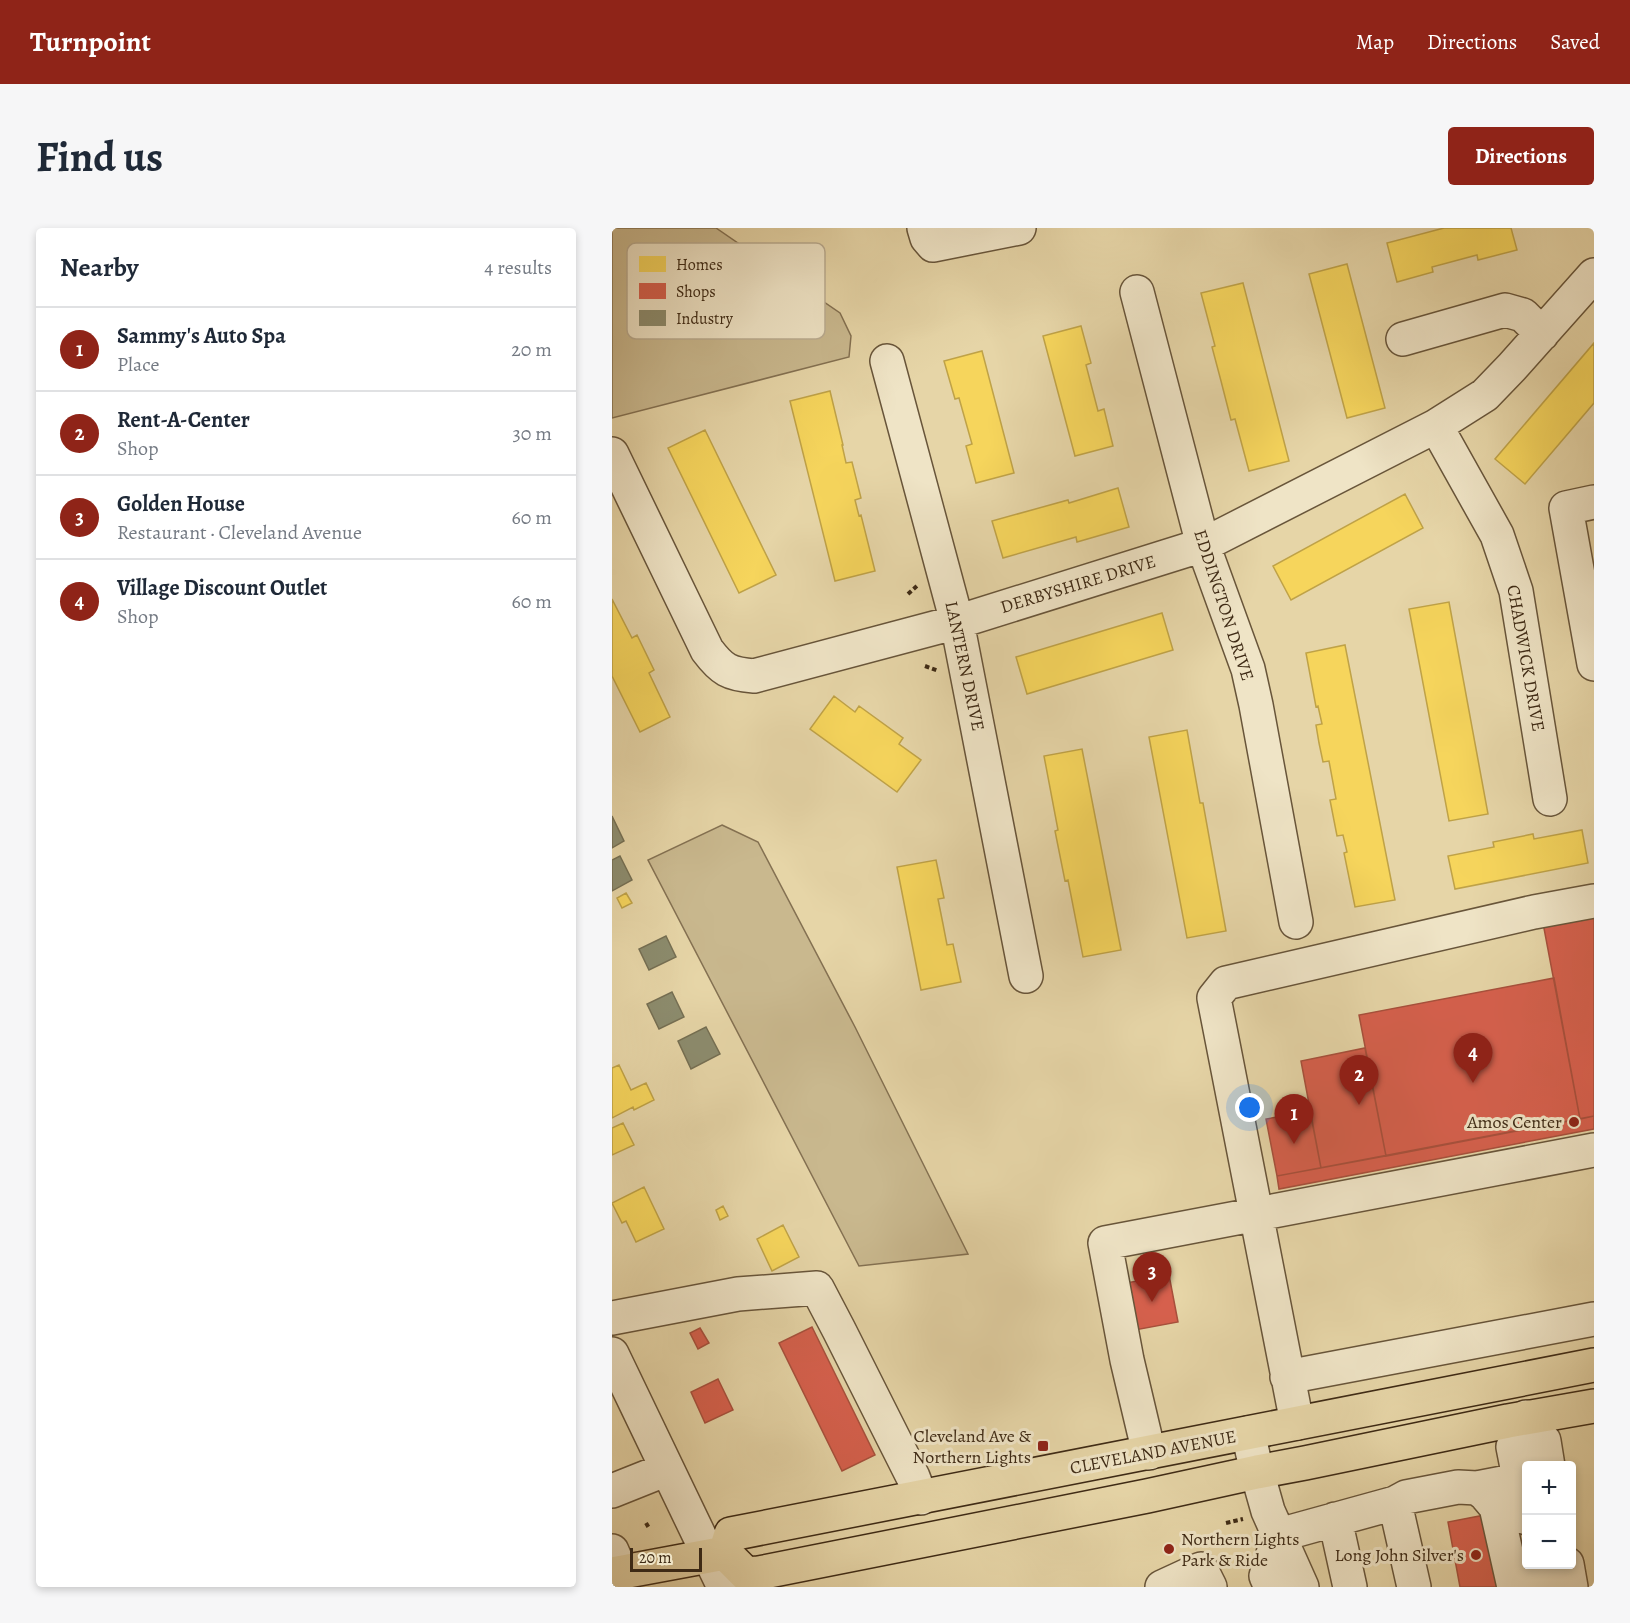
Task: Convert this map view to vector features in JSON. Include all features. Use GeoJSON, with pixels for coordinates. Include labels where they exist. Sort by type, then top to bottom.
{"type":"FeatureCollection","features":[{"type":"Feature","properties":{"kind":"main road","name":"CLEVELAND AVENUE"},"geometry":{"type":"LineString","coordinates":[[717,1554],[731,1534],[1594,1365]]}},
{"type":"Feature","properties":{"kind":"main road"},"geometry":{"type":"LineString","coordinates":[[1528,1425],[1545,1399],[1590,1391],[1594,1388]]}},
{"type":"Feature","properties":{"kind":"main road"},"geometry":{"type":"LineString","coordinates":[[615,1566],[717,1554],[746,1574],[1147,1497],[1257,1472],[1528,1425],[1594,1406]]}},
{"type":"Feature","properties":{"kind":"main road"},"geometry":{"type":"LineString","coordinates":[[856,1553],[872,1530],[902,1525],[921,1498]]}},
{"type":"Feature","properties":{"kind":"street"},"geometry":{"type":"LineString","coordinates":[[924,228],[927,238],[933,245],[1019,228]]}},
{"type":"Feature","properties":{"kind":"street","name":"DERBYSHIRE DRIVE"},"geometry":{"type":"LineString","coordinates":[[612,454],[707,650],[718,665],[735,675],[754,675],[957,622],[1203,545],[1436,426],[1485,395],[1594,275]]}},
{"type":"Feature","properties":{"kind":"street","name":"EDDINGTON DRIVE"},"geometry":{"type":"LineString","coordinates":[[1137,292],[1203,545],[1248,669],[1296,922]]}},
{"type":"Feature","properties":{"kind":"street"},"geometry":{"type":"LineString","coordinates":[[1404,339],[1505,310],[1523,315],[1542,334]]}},
{"type":"Feature","properties":{"kind":"street","name":"LANTERN DRIVE"},"geometry":{"type":"LineString","coordinates":[[887,361],[957,622],[1026,976]]}},
{"type":"Feature","properties":{"kind":"street","name":"CHADWICK DRIVE"},"geometry":{"type":"LineString","coordinates":[[1436,426],[1497,536],[1516,591],[1550,799]]}},
{"type":"Feature","properties":{"kind":"street"},"geometry":{"type":"LineString","coordinates":[[1594,502],[1566,508],[1594,664]]}},
{"type":"Feature","properties":{"kind":"street"},"geometry":{"type":"LineString","coordinates":[[1297,1423],[1214,998],[1226,984],[1522,915],[1594,901]]}},
{"type":"Feature","properties":{"kind":"street"},"geometry":{"type":"LineString","coordinates":[[1149,1453],[1127,1360],[1105,1244],[1594,1150]]}},
{"type":"Feature","properties":{"kind":"street"},"geometry":{"type":"LineString","coordinates":[[612,1318],[738,1294],[816,1288],[913,1477],[921,1498]]}},
{"type":"Feature","properties":{"kind":"street"},"geometry":{"type":"LineString","coordinates":[[1287,1377],[1594,1319]]}},
{"type":"Feature","properties":{"kind":"street"},"geometry":{"type":"LineString","coordinates":[[1510,1335],[1516,1380]]}},
{"type":"Feature","properties":{"kind":"street"},"geometry":{"type":"LineString","coordinates":[[612,1354],[667,1469],[717,1554],[724,1587]]}},
{"type":"Feature","properties":{"kind":"street"},"geometry":{"type":"LineString","coordinates":[[1528,1425],[1544,1441],[1536,1461]]}},
{"type":"Feature","properties":{"kind":"street"},"geometry":{"type":"LineString","coordinates":[[1248,1433],[1268,1511],[1302,1587]]}},
{"type":"Feature","properties":{"kind":"street"},"geometry":{"type":"LineString","coordinates":[[612,1491],[667,1469]]}},
{"type":"Feature","properties":{"kind":"street"},"geometry":{"type":"LineString","coordinates":[[1280,1535],[1395,1503],[1406,1497],[1458,1487],[1477,1488],[1508,1482],[1522,1475]]}},
{"type":"Feature","properties":{"kind":"street"},"geometry":{"type":"LineString","coordinates":[[1477,1488],[1496,1508],[1514,1587]]}},
{"type":"Feature","properties":{"kind":"street"},"geometry":{"type":"LineString","coordinates":[[1395,1503],[1414,1587]]}},
{"type":"Feature","properties":{"kind":"street"},"geometry":{"type":"LineString","coordinates":[[1335,1519],[1350,1587]]}},
{"type":"Feature","properties":{"kind":"street"},"geometry":{"type":"LineString","coordinates":[[1271,1587],[1266,1576],[1280,1535]]}},
{"type":"Feature","properties":{"kind":"street"},"geometry":{"type":"LineString","coordinates":[[1162,1587],[1201,1569],[1210,1587]]}},
{"type":"Feature","properties":{"kind":"street"},"geometry":{"type":"LineString","coordinates":[[1536,1569],[1540,1587]]}},
{"type":"Feature","properties":{"kind":"street"},"geometry":{"type":"LineString","coordinates":[[1568,1569],[1571,1587]]}},
{"type":"Feature","properties":{"kind":"path"},"geometry":{"type":"LineString","coordinates":[[1226,1523],[1250,1517]]}},
{"type":"Feature","properties":{"kind":"shaded area"},"geometry":{"type":"Polygon","coordinates":[[[612,228],[716,228],[738,243],[627,243],[627,339],[825,339],[825,303],[840,313],[851,336],[849,357],[612,418],[612,228]]]}},
{"type":"Feature","properties":{"kind":"shaded area"},"geometry":{"type":"Polygon","coordinates":[[[722,825],[758,842],[855,1027],[968,1254],[859,1266],[648,860],[722,825]]]}},
{"type":"Feature","properties":{"kind":"building: Homes"},"geometry":{"type":"Polygon","coordinates":[[[1444,228],[1511,228],[1517,250],[1478,260],[1477,255],[1432,267],[1433,272],[1397,282],[1387,243],[1444,228]]]}},
{"type":"Feature","properties":{"kind":"building: Homes"},"geometry":{"type":"Polygon","coordinates":[[[1347,264],[1385,408],[1347,418],[1309,274],[1347,264]]]}},
{"type":"Feature","properties":{"kind":"building: Homes"},"geometry":{"type":"Polygon","coordinates":[[[1243,283],[1289,461],[1249,471],[1235,419],[1231,420],[1201,293],[1243,283]]]}},
{"type":"Feature","properties":{"kind":"building: Homes"},"geometry":{"type":"Polygon","coordinates":[[[1081,326],[1091,363],[1086,365],[1098,411],[1104,409],[1113,446],[1075,456],[1043,336],[1081,326]]]}},
{"type":"Feature","properties":{"kind":"building: Homes"},"geometry":{"type":"Polygon","coordinates":[[[1594,343],[1594,403],[1525,484],[1495,459],[1594,343]]]}},
{"type":"Feature","properties":{"kind":"building: Homes"},"geometry":{"type":"Polygon","coordinates":[[[982,351],[1014,473],[976,483],[966,446],[972,444],[959,398],[955,399],[944,361],[982,351]]]}},
{"type":"Feature","properties":{"kind":"building: Homes"},"geometry":{"type":"Polygon","coordinates":[[[830,391],[846,463],[852,462],[861,498],[855,500],[875,571],[835,581],[790,401],[830,391]]]}},
{"type":"Feature","properties":{"kind":"building: Homes"},"geometry":{"type":"Polygon","coordinates":[[[705,430],[776,575],[739,593],[668,448],[705,430]]]}},
{"type":"Feature","properties":{"kind":"building: Homes"},"geometry":{"type":"Polygon","coordinates":[[[1118,488],[1129,527],[1077,542],[1076,537],[1003,558],[992,521],[1068,500],[1069,503],[1118,488]]]}},
{"type":"Feature","properties":{"kind":"building: Homes"},"geometry":{"type":"Polygon","coordinates":[[[1405,494],[1423,528],[1291,600],[1273,566],[1405,494]]]}},
{"type":"Feature","properties":{"kind":"building: Homes"},"geometry":{"type":"Polygon","coordinates":[[[612,599],[632,638],[637,635],[654,670],[649,673],[670,717],[640,732],[612,676],[612,599]]]}},
{"type":"Feature","properties":{"kind":"building: Homes"},"geometry":{"type":"Polygon","coordinates":[[[1449,602],[1488,814],[1449,821],[1409,609],[1449,602]]]}},
{"type":"Feature","properties":{"kind":"building: Homes"},"geometry":{"type":"Polygon","coordinates":[[[1162,613],[1173,650],[1027,694],[1016,657],[1162,613]]]}},
{"type":"Feature","properties":{"kind":"building: Homes"},"geometry":{"type":"Polygon","coordinates":[[[1345,645],[1395,900],[1355,907],[1344,853],[1347,852],[1343,835],[1337,836],[1330,800],[1336,799],[1329,761],[1323,762],[1319,743],[1316,725],[1322,724],[1318,706],[1316,707],[1306,653],[1345,645]]]}},
{"type":"Feature","properties":{"kind":"building: Homes"},"geometry":{"type":"Polygon","coordinates":[[[834,696],[855,712],[859,706],[903,738],[899,744],[921,760],[897,792],[810,729],[834,696]]]}},
{"type":"Feature","properties":{"kind":"building: Homes"},"geometry":{"type":"Polygon","coordinates":[[[1187,730],[1200,803],[1203,803],[1226,931],[1187,938],[1149,737],[1187,730]]]}},
{"type":"Feature","properties":{"kind":"building: Homes"},"geometry":{"type":"Polygon","coordinates":[[[1082,749],[1121,950],[1083,957],[1068,880],[1065,881],[1055,831],[1058,830],[1044,756],[1082,749]]]}},
{"type":"Feature","properties":{"kind":"building: Homes"},"geometry":{"type":"Polygon","coordinates":[[[1582,830],[1588,863],[1455,889],[1448,856],[1494,847],[1493,842],[1533,834],[1534,839],[1582,830]]]}},
{"type":"Feature","properties":{"kind":"building: Homes"},"geometry":{"type":"Polygon","coordinates":[[[936,860],[944,898],[938,899],[947,945],[953,944],[961,982],[921,990],[897,867],[936,860]]]}},
{"type":"Feature","properties":{"kind":"building: Homes"},"geometry":{"type":"Polygon","coordinates":[[[626,893],[632,903],[622,908],[617,898],[626,893]]]}},
{"type":"Feature","properties":{"kind":"building: Homes"},"geometry":{"type":"Polygon","coordinates":[[[619,1065],[631,1090],[646,1083],[654,1100],[634,1110],[633,1107],[612,1118],[612,1068],[619,1065]]]}},
{"type":"Feature","properties":{"kind":"building: Homes"},"geometry":{"type":"Polygon","coordinates":[[[623,1123],[634,1145],[612,1155],[612,1128],[623,1123]]]}},
{"type":"Feature","properties":{"kind":"building: Homes"},"geometry":{"type":"Polygon","coordinates":[[[644,1187],[664,1229],[636,1242],[626,1221],[622,1223],[612,1203],[644,1187]]]}},
{"type":"Feature","properties":{"kind":"building: Homes"},"geometry":{"type":"Polygon","coordinates":[[[723,1206],[728,1216],[720,1220],[716,1210],[723,1206]]]}},
{"type":"Feature","properties":{"kind":"building: Homes"},"geometry":{"type":"Polygon","coordinates":[[[783,1225],[799,1257],[772,1271],[757,1239],[783,1225]]]}},
{"type":"Feature","properties":{"kind":"building: Shops"},"geometry":{"type":"Polygon","coordinates":[[[1594,914],[1594,1116],[1580,1119],[1543,923],[1594,914]]]}},
{"type":"Feature","properties":{"kind":"building: Shops"},"geometry":{"type":"Polygon","coordinates":[[[1554,978],[1580,1119],[1386,1156],[1359,1015],[1554,978]]]}},
{"type":"Feature","properties":{"kind":"building: Shops"},"geometry":{"type":"Polygon","coordinates":[[[1365,1048],[1386,1156],[1321,1168],[1301,1061],[1365,1048]]]}},
{"type":"Feature","properties":{"kind":"building: Shops"},"geometry":{"type":"Polygon","coordinates":[[[1310,1111],[1321,1168],[1277,1176],[1266,1119],[1310,1111]]]}},
{"type":"Feature","properties":{"kind":"building: Shops"},"geometry":{"type":"Polygon","coordinates":[[[1594,1116],[1594,1129],[1279,1189],[1277,1176],[1594,1116]]]}},
{"type":"Feature","properties":{"kind":"building: Shops"},"geometry":{"type":"Polygon","coordinates":[[[1169,1275],[1178,1322],[1135,1330],[1126,1283],[1169,1275]]]}},
{"type":"Feature","properties":{"kind":"building: Shops"},"geometry":{"type":"Polygon","coordinates":[[[812,1327],[875,1455],[842,1471],[779,1343],[812,1327]]]}},
{"type":"Feature","properties":{"kind":"building: Shops"},"geometry":{"type":"Polygon","coordinates":[[[700,1328],[709,1343],[698,1349],[690,1333],[700,1328]]]}},
{"type":"Feature","properties":{"kind":"building: Shops"},"geometry":{"type":"Polygon","coordinates":[[[718,1379],[733,1410],[705,1423],[691,1392],[718,1379]]]}},
{"type":"Feature","properties":{"kind":"building: Shops","name":"Long John Silver's"},"geometry":{"type":"Polygon","coordinates":[[[1490,1514],[1504,1587],[1460,1587],[1448,1522],[1490,1514]]]}},
{"type":"Feature","properties":{"kind":"building: Industry"},"geometry":{"type":"Polygon","coordinates":[[[612,816],[624,841],[612,848],[612,816]]]}},
{"type":"Feature","properties":{"kind":"building: Industry"},"geometry":{"type":"Polygon","coordinates":[[[620,856],[632,880],[612,891],[612,860],[620,856]]]}},
{"type":"Feature","properties":{"kind":"building: Industry"},"geometry":{"type":"Polygon","coordinates":[[[666,936],[676,957],[649,970],[639,949],[666,936]]]}},
{"type":"Feature","properties":{"kind":"building: Industry"},"geometry":{"type":"Polygon","coordinates":[[[672,992],[684,1017],[659,1029],[647,1004],[672,992]]]}},
{"type":"Feature","properties":{"kind":"building: Industry"},"geometry":{"type":"Polygon","coordinates":[[[706,1027],[720,1054],[691,1069],[678,1041],[706,1027]]]}},
{"type":"Feature","properties":{"kind":"place","name":"Village Discount Outlet"},"geometry":{"type":"Point","coordinates":[1473,1083]}},
{"type":"Feature","properties":{"kind":"place","name":"Rent-A-Center"},"geometry":{"type":"Point","coordinates":[1359,1105]}},
{"type":"Feature","properties":{"kind":"place","name":"Amos Center"},"geometry":{"type":"Point","coordinates":[1574,1122]}},
{"type":"Feature","properties":{"kind":"place","name":"Sammy's Auto Spa"},"geometry":{"type":"Point","coordinates":[1294,1144]}},
{"type":"Feature","properties":{"kind":"place","name":"Golden House"},"geometry":{"type":"Point","coordinates":[1152,1302]}},
{"type":"Feature","properties":{"kind":"place","name":"Cleveland Ave & Northern Lights"},"geometry":{"type":"Point","coordinates":[1043,1446]}},
{"type":"Feature","properties":{"kind":"place","name":"Northern Lights Park & Ride"},"geometry":{"type":"Point","coordinates":[1169,1549]}},
{"type":"Feature","properties":{"kind":"place","name":"Long John Silver's"},"geometry":{"type":"Point","coordinates":[1476,1555]}}]}
